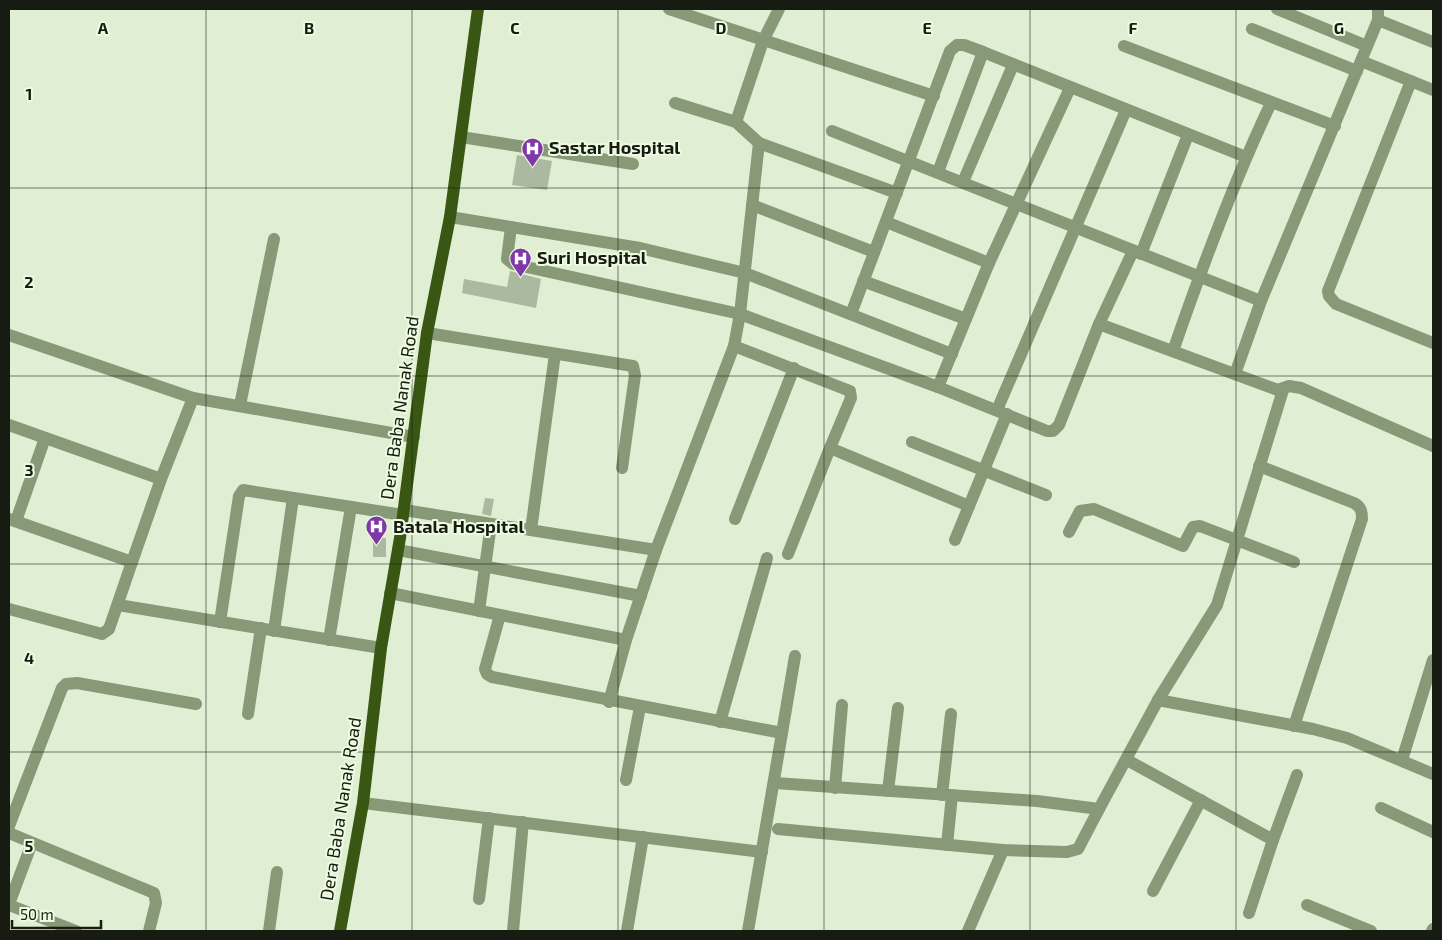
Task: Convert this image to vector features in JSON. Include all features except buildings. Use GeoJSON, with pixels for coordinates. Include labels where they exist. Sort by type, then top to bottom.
{"type":"FeatureCollection","features":[{"type":"Feature","properties":{"kind":"main road","name":"Dera Baba Nanak Road"},"geometry":{"type":"LineString","coordinates":[[340,931],[363,803],[381,648],[398,550],[428,334],[450,217],[478,9]]}},
{"type":"Feature","properties":{"kind":"street"},"geometry":{"type":"LineString","coordinates":[[669,9],[934,96]]}},
{"type":"Feature","properties":{"kind":"street"},"geometry":{"type":"LineString","coordinates":[[736,122],[764,41],[779,9]]}},
{"type":"Feature","properties":{"kind":"street"},"geometry":{"type":"LineString","coordinates":[[1277,9],[1367,46]]}},
{"type":"Feature","properties":{"kind":"street"},"geometry":{"type":"LineString","coordinates":[[1235,374],[1262,301],[1335,126],[1378,14],[1433,42]]}},
{"type":"Feature","properties":{"kind":"street"},"geometry":{"type":"LineString","coordinates":[[1252,29],[1359,66],[1411,81],[1433,90]]}},
{"type":"Feature","properties":{"kind":"street"},"geometry":{"type":"LineString","coordinates":[[851,314],[908,161],[953,48],[961,44],[1188,135],[1246,156]]}},
{"type":"Feature","properties":{"kind":"street"},"geometry":{"type":"LineString","coordinates":[[1124,46],[1335,126]]}},
{"type":"Feature","properties":{"kind":"street"},"geometry":{"type":"LineString","coordinates":[[938,172],[983,52]]}},
{"type":"Feature","properties":{"kind":"street"},"geometry":{"type":"LineString","coordinates":[[963,182],[1013,65]]}},
{"type":"Feature","properties":{"kind":"street"},"geometry":{"type":"LineString","coordinates":[[1411,81],[1328,291],[1329,296],[1336,304],[1433,343]]}},
{"type":"Feature","properties":{"kind":"street"},"geometry":{"type":"LineString","coordinates":[[938,387],[989,263],[1070,88]]}},
{"type":"Feature","properties":{"kind":"street"},"geometry":{"type":"LineString","coordinates":[[675,103],[736,122],[759,143],[897,193]]}},
{"type":"Feature","properties":{"kind":"street"},"geometry":{"type":"LineString","coordinates":[[1174,351],[1199,277],[1246,156],[1272,103]]}},
{"type":"Feature","properties":{"kind":"street"},"geometry":{"type":"LineString","coordinates":[[955,540],[984,471],[1002,412],[1126,110]]}},
{"type":"Feature","properties":{"kind":"street"},"geometry":{"type":"LineString","coordinates":[[832,131],[963,182],[1076,230],[1262,301]]}},
{"type":"Feature","properties":{"kind":"street"},"geometry":{"type":"LineString","coordinates":[[511,227],[507,259],[513,264],[740,314],[938,387],[1047,431],[1056,430],[1099,324],[1137,252],[1188,135]]}},
{"type":"Feature","properties":{"kind":"street"},"geometry":{"type":"LineString","coordinates":[[460,137],[633,164]]}},
{"type":"Feature","properties":{"kind":"street"},"geometry":{"type":"LineString","coordinates":[[609,702],[626,640],[656,550],[734,346],[740,314],[759,143]]}},
{"type":"Feature","properties":{"kind":"street"},"geometry":{"type":"LineString","coordinates":[[752,206],[874,252]]}},
{"type":"Feature","properties":{"kind":"street"},"geometry":{"type":"LineString","coordinates":[[450,217],[640,248],[745,273],[952,354]]}},
{"type":"Feature","properties":{"kind":"street"},"geometry":{"type":"LineString","coordinates":[[886,222],[989,263]]}},
{"type":"Feature","properties":{"kind":"street"},"geometry":{"type":"LineString","coordinates":[[240,406],[274,239]]}},
{"type":"Feature","properties":{"kind":"street"},"geometry":{"type":"LineString","coordinates":[[863,281],[966,319]]}},
{"type":"Feature","properties":{"kind":"street"},"geometry":{"type":"LineString","coordinates":[[1099,324],[1278,390],[1283,390],[1289,386],[1301,388],[1433,446]]}},
{"type":"Feature","properties":{"kind":"street"},"geometry":{"type":"LineString","coordinates":[[428,334],[633,366],[635,375],[622,468]]}},
{"type":"Feature","properties":{"kind":"street"},"geometry":{"type":"LineString","coordinates":[[9,335],[193,398],[414,437]]}},
{"type":"Feature","properties":{"kind":"street"},"geometry":{"type":"LineString","coordinates":[[734,346],[850,391],[851,398],[788,554]]}},
{"type":"Feature","properties":{"kind":"street"},"geometry":{"type":"LineString","coordinates":[[531,530],[555,354]]}},
{"type":"Feature","properties":{"kind":"street"},"geometry":{"type":"LineString","coordinates":[[735,519],[794,368]]}},
{"type":"Feature","properties":{"kind":"street"},"geometry":{"type":"LineString","coordinates":[[778,829],[1003,850],[1073,852],[1082,843],[1158,700],[1217,605],[1283,390]]}},
{"type":"Feature","properties":{"kind":"street"},"geometry":{"type":"LineString","coordinates":[[9,609],[102,634],[109,629],[161,479],[193,398]]}},
{"type":"Feature","properties":{"kind":"street"},"geometry":{"type":"LineString","coordinates":[[9,425],[161,479]]}},
{"type":"Feature","properties":{"kind":"street"},"geometry":{"type":"LineString","coordinates":[[45,438],[12,520],[132,562]]}},
{"type":"Feature","properties":{"kind":"street"},"geometry":{"type":"LineString","coordinates":[[912,442],[1046,495]]}},
{"type":"Feature","properties":{"kind":"street"},"geometry":{"type":"LineString","coordinates":[[830,448],[969,506]]}},
{"type":"Feature","properties":{"kind":"street"},"geometry":{"type":"LineString","coordinates":[[1259,466],[1354,503],[1360,506],[1362,512],[1362,519],[1294,726]]}},
{"type":"Feature","properties":{"kind":"street"},"geometry":{"type":"LineString","coordinates":[[220,622],[240,492],[247,490],[351,507],[491,524],[656,550]]}},
{"type":"Feature","properties":{"kind":"street"},"geometry":{"type":"LineString","coordinates":[[274,631],[292,498]]}},
{"type":"Feature","properties":{"kind":"street"},"geometry":{"type":"LineString","coordinates":[[329,640],[351,507]]}},
{"type":"Feature","properties":{"kind":"street"},"geometry":{"type":"LineString","coordinates":[[1069,532],[1075,517],[1086,508],[1094,509],[1182,546],[1193,527],[1196,526],[1294,562]]}},
{"type":"Feature","properties":{"kind":"street"},"geometry":{"type":"LineString","coordinates":[[479,611],[491,524]]}},
{"type":"Feature","properties":{"kind":"street"},"geometry":{"type":"LineString","coordinates":[[398,550],[641,596]]}},
{"type":"Feature","properties":{"kind":"street"},"geometry":{"type":"LineString","coordinates":[[720,722],[767,558]]}},
{"type":"Feature","properties":{"kind":"street"},"geometry":{"type":"LineString","coordinates":[[390,593],[626,640]]}},
{"type":"Feature","properties":{"kind":"street"},"geometry":{"type":"LineString","coordinates":[[118,605],[381,648]]}},
{"type":"Feature","properties":{"kind":"street"},"geometry":{"type":"LineString","coordinates":[[500,615],[485,669],[487,674],[609,702],[782,733]]}},
{"type":"Feature","properties":{"kind":"street"},"geometry":{"type":"LineString","coordinates":[[248,714],[261,628]]}},
{"type":"Feature","properties":{"kind":"street"},"geometry":{"type":"LineString","coordinates":[[748,931],[775,783],[795,656]]}},
{"type":"Feature","properties":{"kind":"street"},"geometry":{"type":"LineString","coordinates":[[1402,760],[1433,660]]}},
{"type":"Feature","properties":{"kind":"street"},"geometry":{"type":"LineString","coordinates":[[9,826],[62,688],[66,684],[77,683],[196,704]]}},
{"type":"Feature","properties":{"kind":"street"},"geometry":{"type":"LineString","coordinates":[[1158,700],[1348,738],[1433,774]]}},
{"type":"Feature","properties":{"kind":"street"},"geometry":{"type":"LineString","coordinates":[[835,788],[842,705]]}},
{"type":"Feature","properties":{"kind":"street"},"geometry":{"type":"LineString","coordinates":[[626,780],[640,707]]}},
{"type":"Feature","properties":{"kind":"street"},"geometry":{"type":"LineString","coordinates":[[888,791],[898,708]]}},
{"type":"Feature","properties":{"kind":"street"},"geometry":{"type":"LineString","coordinates":[[947,845],[947,795],[951,714]]}},
{"type":"Feature","properties":{"kind":"street"},"geometry":{"type":"LineString","coordinates":[[1127,760],[1273,840]]}},
{"type":"Feature","properties":{"kind":"street"},"geometry":{"type":"LineString","coordinates":[[1249,913],[1297,775]]}},
{"type":"Feature","properties":{"kind":"street"},"geometry":{"type":"LineString","coordinates":[[775,783],[1036,801],[1100,810]]}},
{"type":"Feature","properties":{"kind":"street"},"geometry":{"type":"LineString","coordinates":[[1153,891],[1201,800]]}},
{"type":"Feature","properties":{"kind":"street"},"geometry":{"type":"LineString","coordinates":[[363,803],[762,852]]}},
{"type":"Feature","properties":{"kind":"street"},"geometry":{"type":"LineString","coordinates":[[1381,808],[1433,832]]}},
{"type":"Feature","properties":{"kind":"street"},"geometry":{"type":"LineString","coordinates":[[479,899],[489,818]]}},
{"type":"Feature","properties":{"kind":"street"},"geometry":{"type":"LineString","coordinates":[[513,931],[523,822]]}},
{"type":"Feature","properties":{"kind":"street"},"geometry":{"type":"LineString","coordinates":[[9,833],[154,893],[156,903],[149,931]]}},
{"type":"Feature","properties":{"kind":"street"},"geometry":{"type":"LineString","coordinates":[[627,931],[643,837]]}},
{"type":"Feature","properties":{"kind":"street"},"geometry":{"type":"LineString","coordinates":[[32,842],[9,905],[76,931]]}},
{"type":"Feature","properties":{"kind":"street"},"geometry":{"type":"LineString","coordinates":[[968,931],[1003,850]]}},
{"type":"Feature","properties":{"kind":"street"},"geometry":{"type":"LineString","coordinates":[[269,931],[277,872]]}},
{"type":"Feature","properties":{"kind":"street"},"geometry":{"type":"LineString","coordinates":[[1307,905],[1371,931]]}},
{"type":"Feature","properties":{"kind":"place","name":"Sastar Hospital"},"geometry":{"type":"Point","coordinates":[533,167]}},
{"type":"Feature","properties":{"kind":"place","name":"Suri Hospital"},"geometry":{"type":"Point","coordinates":[521,277]}},
{"type":"Feature","properties":{"kind":"place","name":"Batala Hospital"},"geometry":{"type":"Point","coordinates":[377,546]}}]}
